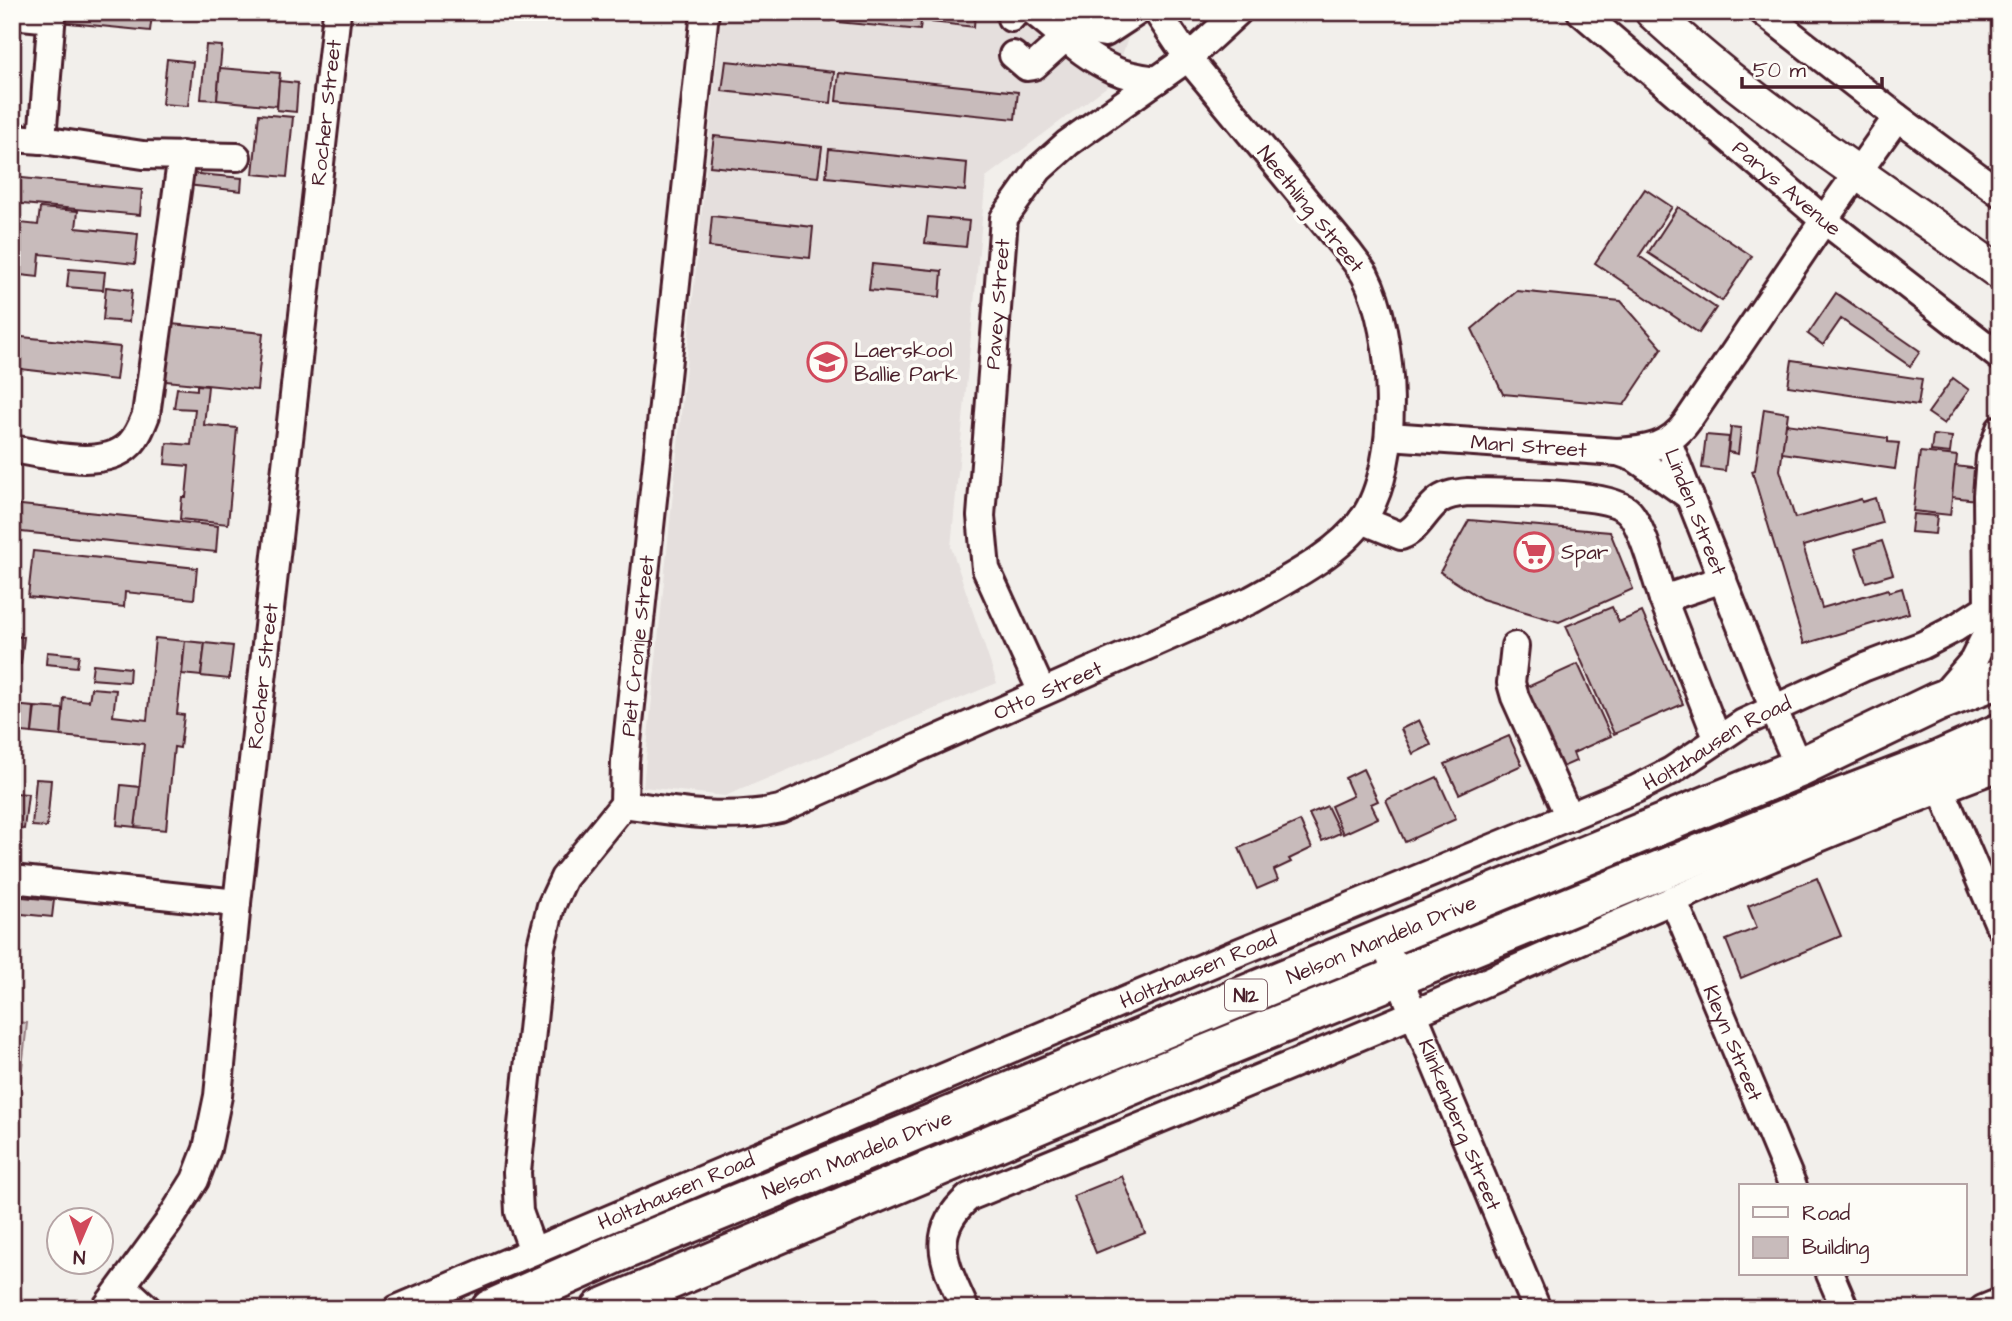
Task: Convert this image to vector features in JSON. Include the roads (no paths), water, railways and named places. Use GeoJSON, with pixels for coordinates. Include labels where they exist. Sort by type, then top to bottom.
{"type":"FeatureCollection","features":[{"type":"Feature","properties":{"kind":"highway","name":"Nelson Mandela Drive"},"geometry":{"type":"LineString","coordinates":[[491,1309],[636,1245],[1799,768],[1937,702],[2000,678]]}},
{"type":"Feature","properties":{"kind":"highway","name":"Nelson Mandela Drive"},"geometry":{"type":"LineString","coordinates":[[601,1309],[1153,1076],[1398,979],[1814,808],[1937,761],[2000,733]]}},
{"type":"Feature","properties":{"kind":"main road"},"geometry":{"type":"LineString","coordinates":[[1652,12],[1697,55],[1858,174],[2000,273]]}},
{"type":"Feature","properties":{"kind":"street","name":"Rocher Street"},"geometry":{"type":"LineString","coordinates":[[105,1309],[195,1180],[207,1149],[218,1096],[237,903],[337,12]]}},
{"type":"Feature","properties":{"kind":"street","name":"Piet Cronje Street"},"geometry":{"type":"LineString","coordinates":[[624,804],[625,761],[705,12]]}},
{"type":"Feature","properties":{"kind":"street"},"geometry":{"type":"LineString","coordinates":[[1057,12],[1086,30],[1105,33],[1137,12]]}},
{"type":"Feature","properties":{"kind":"street","name":"Neethling Street"},"geometry":{"type":"LineString","coordinates":[[1157,12],[1188,58],[1364,274],[1377,309],[1384,341],[1389,378],[1389,436]]}},
{"type":"Feature","properties":{"kind":"street","name":"Pavey Street"},"geometry":{"type":"LineString","coordinates":[[1042,692],[986,569],[982,541],[981,516],[1004,218],[1039,169],[1068,143],[1188,58],[1238,12]]}},
{"type":"Feature","properties":{"kind":"street","name":"Parys Avenue"},"geometry":{"type":"LineString","coordinates":[[1581,12],[1824,220],[2000,357]]}},
{"type":"Feature","properties":{"kind":"street"},"geometry":{"type":"LineString","coordinates":[[1763,12],[1897,117],[2000,192]]}},
{"type":"Feature","properties":{"kind":"street"},"geometry":{"type":"LineString","coordinates":[[1021,14],[1065,38],[1117,72],[1157,80]]}},
{"type":"Feature","properties":{"kind":"street"},"geometry":{"type":"LineString","coordinates":[[13,21],[52,15],[42,140]]}},
{"type":"Feature","properties":{"kind":"street"},"geometry":{"type":"LineString","coordinates":[[1013,55],[1027,67],[1034,66],[1065,38]]}},
{"type":"Feature","properties":{"kind":"street"},"geometry":{"type":"LineString","coordinates":[[1858,174],[1897,117]]}},
{"type":"Feature","properties":{"kind":"street"},"geometry":{"type":"LineString","coordinates":[[12,138],[143,155],[237,157]]}},
{"type":"Feature","properties":{"kind":"street"},"geometry":{"type":"LineString","coordinates":[[12,449],[79,460],[102,457],[118,453],[130,445],[139,432],[146,415],[182,155]]}},
{"type":"Feature","properties":{"kind":"street","name":"Linden Street"},"geometry":{"type":"LineString","coordinates":[[1799,768],[1668,442],[1680,432],[1858,174]]}},
{"type":"Feature","properties":{"kind":"street"},"geometry":{"type":"LineString","coordinates":[[1690,497],[1694,410]]}},
{"type":"Feature","properties":{"kind":"street"},"geometry":{"type":"LineString","coordinates":[[1937,702],[1973,661],[1995,614],[1987,495],[1990,457],[2000,429]]}},
{"type":"Feature","properties":{"kind":"street","name":"Otto Street"},"geometry":{"type":"LineString","coordinates":[[624,804],[720,816],[753,815],[780,809],[1272,588],[1304,571],[1362,520],[1385,464],[1389,436]]}},
{"type":"Feature","properties":{"kind":"street","name":"Marl Street"},"geometry":{"type":"LineString","coordinates":[[1389,436],[1618,452],[1644,450],[1668,442]]}},
{"type":"Feature","properties":{"kind":"street"},"geometry":{"type":"LineString","coordinates":[[1618,452],[1641,462],[1690,497]]}},
{"type":"Feature","properties":{"kind":"street"},"geometry":{"type":"LineString","coordinates":[[1362,520],[1401,536],[1411,532],[1440,500],[1452,494],[1468,492],[1600,498],[1626,508],[1636,520],[1717,738]]}},
{"type":"Feature","properties":{"kind":"street"},"geometry":{"type":"LineString","coordinates":[[1664,599],[1723,579]]}},
{"type":"Feature","properties":{"kind":"street","name":"Holtzhausen Road"},"geometry":{"type":"LineString","coordinates":[[397,1309],[1224,958],[1636,789],[1671,771],[1743,723],[1865,667],[1995,614]]}},
{"type":"Feature","properties":{"kind":"street"},"geometry":{"type":"LineString","coordinates":[[1515,646],[1511,683],[1569,817]]}},
{"type":"Feature","properties":{"kind":"street"},"geometry":{"type":"LineString","coordinates":[[965,1309],[945,1262],[943,1235],[957,1207],[969,1197],[1414,1013],[1673,899],[2000,767]]}},
{"type":"Feature","properties":{"kind":"street"},"geometry":{"type":"LineString","coordinates":[[1941,789],[2000,927]]}},
{"type":"Feature","properties":{"kind":"street"},"geometry":{"type":"LineString","coordinates":[[533,1251],[519,1212],[517,1172],[541,946],[551,906],[564,878],[624,804]]}},
{"type":"Feature","properties":{"kind":"street"},"geometry":{"type":"LineString","coordinates":[[12,878],[237,903]]}},
{"type":"Feature","properties":{"kind":"street","name":"Kleyn Street"},"geometry":{"type":"LineString","coordinates":[[1673,899],[1793,1184]]}},
{"type":"Feature","properties":{"kind":"street","name":"Klinkenberg Street"},"geometry":{"type":"LineString","coordinates":[[1382,940],[1537,1309]]}},
{"type":"Feature","properties":{"kind":"street"},"geometry":{"type":"LineString","coordinates":[[1831,1276],[1845,1309]]}},
{"type":"Feature","properties":{"kind":"street"},"geometry":{"type":"LineString","coordinates":[[122,1286],[148,1309]]}},
{"type":"Feature","properties":{"kind":"street"},"geometry":{"type":"LineString","coordinates":[[1983,1309],[2000,1303]]}},
{"type":"Feature","properties":{"kind":"place","name":"Laerskool Ballie Park"},"geometry":{"type":"Point","coordinates":[827,362]}},
{"type":"Feature","properties":{"kind":"place","name":"Spar"},"geometry":{"type":"Point","coordinates":[1534,552]}}]}
